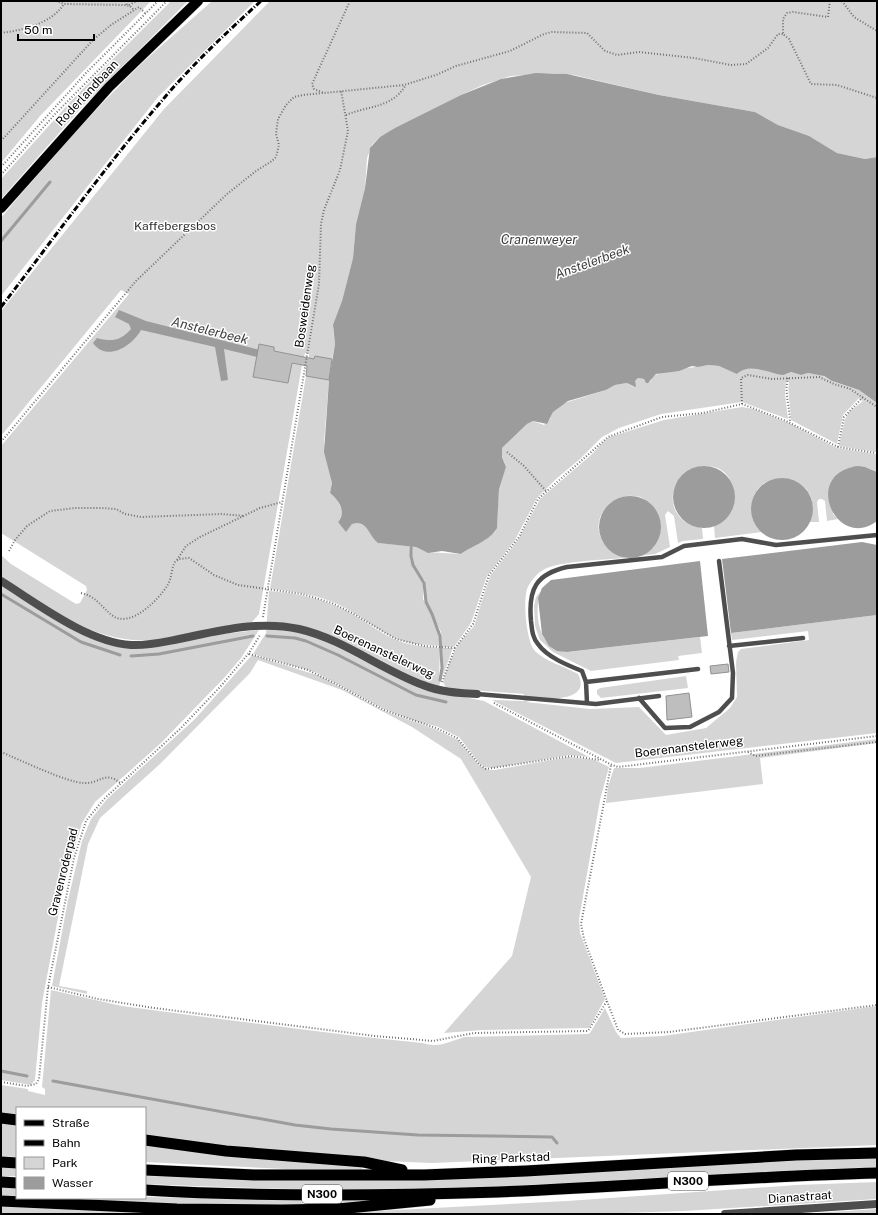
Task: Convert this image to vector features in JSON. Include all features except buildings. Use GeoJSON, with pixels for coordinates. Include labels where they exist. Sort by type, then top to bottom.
{"type":"FeatureCollection","features":[{"type":"Feature","properties":{"kind":"highway"},"geometry":{"type":"LineString","coordinates":[[1,1118],[16,1120]]}},
{"type":"Feature","properties":{"kind":"highway","name":"N300"},"geometry":{"type":"LineString","coordinates":[[146,1140],[249,1153],[364,1162],[424,1175]]}},
{"type":"Feature","properties":{"kind":"highway","name":"Ring Parkstad"},"geometry":{"type":"LineString","coordinates":[[146,1170],[254,1175],[424,1175],[526,1171],[796,1155],[877,1153]]}},
{"type":"Feature","properties":{"kind":"highway"},"geometry":{"type":"LineString","coordinates":[[1,1162],[16,1163]]}},
{"type":"Feature","properties":{"kind":"highway","name":"N300"},"geometry":{"type":"LineString","coordinates":[[146,1190],[189,1193],[344,1195],[500,1192],[730,1178],[877,1173]]}},
{"type":"Feature","properties":{"kind":"highway"},"geometry":{"type":"LineString","coordinates":[[1,1182],[16,1183]]}},
{"type":"Feature","properties":{"kind":"highway","name":"N300"},"geometry":{"type":"LineString","coordinates":[[1,1201],[177,1209],[296,1210],[372,1207],[500,1192]]}},
{"type":"Feature","properties":{"kind":"main road","name":"Roderlandbaan"},"geometry":{"type":"LineString","coordinates":[[1,208],[109,87],[198,1]]}},
{"type":"Feature","properties":{"kind":"street","name":"Boerenanstelerweg"},"geometry":{"type":"LineString","coordinates":[[1,581],[71,625],[105,640],[120,643],[150,644],[229,629],[262,625],[298,629],[316,634],[411,680],[440,690],[476,694]]}},
{"type":"Feature","properties":{"kind":"street","name":"Dianastraat"},"geometry":{"type":"LineString","coordinates":[[725,1214],[877,1204]]}},
{"type":"Feature","properties":{"kind":"lane"},"geometry":{"type":"LineString","coordinates":[[587,703],[586,682],[582,671],[542,649],[532,633],[530,608],[534,588],[540,578],[552,571],[567,567],[662,557],[684,546],[735,540],[776,545],[877,535]]}},
{"type":"Feature","properties":{"kind":"lane"},"geometry":{"type":"LineString","coordinates":[[639,698],[665,728],[690,727],[719,712],[728,704],[733,695],[733,673],[719,561]]}},
{"type":"Feature","properties":{"kind":"lane"},"geometry":{"type":"LineString","coordinates":[[729,646],[803,638]]}},
{"type":"Feature","properties":{"kind":"lane"},"geometry":{"type":"LineString","coordinates":[[586,682],[698,669]]}},
{"type":"Feature","properties":{"kind":"lane"},"geometry":{"type":"LineString","coordinates":[[476,694],[587,703],[659,696]]}},
{"type":"Feature","properties":{"kind":"path"},"geometry":{"type":"LineString","coordinates":[[56,1],[64,4],[110,3],[127,5],[136,1]]}},
{"type":"Feature","properties":{"kind":"path"},"geometry":{"type":"LineString","coordinates":[[125,1],[127,5],[134,10]]}},
{"type":"Feature","properties":{"kind":"path","name":"Roderlandbaan"},"geometry":{"type":"LineString","coordinates":[[1,167],[86,73],[158,1]]}},
{"type":"Feature","properties":{"kind":"path","name":"Roderlandbaan"},"geometry":{"type":"LineString","coordinates":[[1,175],[57,112],[168,1]]}},
{"type":"Feature","properties":{"kind":"path"},"geometry":{"type":"LineString","coordinates":[[324,94],[314,89],[312,84],[350,1]]}},
{"type":"Feature","properties":{"kind":"path"},"geometry":{"type":"LineString","coordinates":[[830,1],[828,17],[793,12],[787,13],[783,19],[783,34],[788,39],[811,84],[837,85],[877,98]]}},
{"type":"Feature","properties":{"kind":"path"},"geometry":{"type":"LineString","coordinates":[[842,1],[854,17],[877,31]]}},
{"type":"Feature","properties":{"kind":"path"},"geometry":{"type":"LineString","coordinates":[[1,33],[46,21],[54,16],[64,4]]}},
{"type":"Feature","properties":{"kind":"path"},"geometry":{"type":"LineString","coordinates":[[1,142],[93,40],[139,7],[145,13]]}},
{"type":"Feature","properties":{"kind":"path"},"geometry":{"type":"LineString","coordinates":[[1,442],[136,281],[227,194],[256,171],[267,166],[276,157],[279,145],[276,134],[278,120],[286,104],[294,98],[303,95],[324,94],[341,90],[388,88],[406,85],[456,66],[510,51],[544,34],[552,32],[587,33],[605,51],[616,55],[639,52],[694,58],[731,65],[746,64],[768,48],[778,34],[783,34]]}},
{"type":"Feature","properties":{"kind":"path"},"geometry":{"type":"LineString","coordinates":[[346,116],[359,110],[384,105],[397,96],[406,85]]}},
{"type":"Feature","properties":{"kind":"path","name":"Bosweidenweg"},"geometry":{"type":"LineString","coordinates":[[262,625],[319,284],[320,224],[340,170],[348,131],[341,90]]}},
{"type":"Feature","properties":{"kind":"path"},"geometry":{"type":"LineString","coordinates":[[742,404],[741,378],[748,375],[772,379],[819,377],[850,389],[877,407]]}},
{"type":"Feature","properties":{"kind":"path"},"geometry":{"type":"LineString","coordinates":[[788,378],[786,387],[790,422]]}},
{"type":"Feature","properties":{"kind":"path"},"geometry":{"type":"LineString","coordinates":[[838,447],[844,417],[863,397]]}},
{"type":"Feature","properties":{"kind":"path"},"geometry":{"type":"LineString","coordinates":[[440,690],[448,663],[455,648],[473,624],[490,573],[515,543],[538,499],[603,440],[614,434],[662,418],[703,413],[742,404],[750,406],[774,418],[790,422],[838,447],[877,453]]}},
{"type":"Feature","properties":{"kind":"path"},"geometry":{"type":"LineString","coordinates":[[507,452],[524,466],[546,491]]}},
{"type":"Feature","properties":{"kind":"path"},"geometry":{"type":"LineString","coordinates":[[81,593],[96,599],[116,618],[127,619],[133,617],[148,608],[168,585],[172,567],[186,546],[260,508],[282,502]]}},
{"type":"Feature","properties":{"kind":"path"},"geometry":{"type":"LineString","coordinates":[[9,551],[15,540],[27,526],[50,511],[75,508],[101,508],[116,509],[125,514],[141,517],[222,514],[244,516]]}},
{"type":"Feature","properties":{"kind":"path"},"geometry":{"type":"LineString","coordinates":[[176,562],[189,558],[214,575],[238,585],[302,594],[322,600],[352,613],[396,639],[420,646],[455,648]]}},
{"type":"Feature","properties":{"kind":"path","name":"Gravenroderpad"},"geometry":{"type":"LineString","coordinates":[[1,1082],[26,1086],[36,1084],[38,1082],[40,1075],[43,1028],[48,987],[74,858],[82,829],[96,807],[120,783],[181,728],[220,687],[249,654],[260,635],[262,625]]}},
{"type":"Feature","properties":{"kind":"path"},"geometry":{"type":"LineString","coordinates":[[249,654],[308,670],[384,710],[436,728],[457,738],[480,765],[486,769],[571,756],[603,761]]}},
{"type":"Feature","properties":{"kind":"path","name":"Boerenanstelerweg"},"geometry":{"type":"LineString","coordinates":[[476,694],[612,765],[626,766],[877,736]]}},
{"type":"Feature","properties":{"kind":"path"},"geometry":{"type":"LineString","coordinates":[[746,752],[755,756],[877,742]]}},
{"type":"Feature","properties":{"kind":"path"},"geometry":{"type":"LineString","coordinates":[[806,745],[807,751]]}},
{"type":"Feature","properties":{"kind":"path"},"geometry":{"type":"LineString","coordinates":[[1,752],[75,782],[90,783],[109,776],[115,778],[120,783]]}},
{"type":"Feature","properties":{"kind":"path"},"geometry":{"type":"LineString","coordinates":[[612,765],[581,924],[584,939],[618,1030],[625,1034],[662,1033],[877,1005]]}},
{"type":"Feature","properties":{"kind":"path"},"geometry":{"type":"LineString","coordinates":[[48,987],[98,999],[154,1008],[370,1036],[433,1041],[474,1033],[588,1031],[607,1001]]}},
{"type":"Feature","properties":{"kind":"green space"},"geometry":{"type":"Polygon","coordinates":[[[1,1],[151,1],[40,116],[1,163],[1,1]]]}},
{"type":"Feature","properties":{"kind":"green space"},"geometry":{"type":"Polygon","coordinates":[[[171,1],[188,1],[81,108],[1,199],[1,179],[72,100],[171,1]]]}},
{"type":"Feature","properties":{"kind":"green space"},"geometry":{"type":"Polygon","coordinates":[[[212,1],[255,1],[158,97],[1,296],[1,218],[105,100],[142,63],[212,1]]]}},
{"type":"Feature","properties":{"kind":"green space","name":"Kaffebergsbos"},"geometry":{"type":"Polygon","coordinates":[[[270,1],[877,1],[877,157],[865,159],[837,153],[812,138],[778,125],[755,112],[659,95],[574,75],[552,73],[511,76],[483,85],[380,137],[372,145],[367,158],[365,188],[356,224],[353,258],[342,301],[333,328],[335,344],[332,359],[315,356],[314,359],[309,358],[309,354],[305,353],[304,357],[274,351],[274,347],[259,345],[253,377],[288,383],[292,363],[302,365],[259,614],[252,622],[154,640],[132,640],[112,636],[73,622],[1,577],[1,555],[11,564],[76,604],[80,603],[87,590],[86,586],[1,533],[1,446],[129,294],[121,290],[1,436],[1,311],[164,109],[270,1]]]}},
{"type":"Feature","properties":{"kind":"green space"},"geometry":{"type":"Polygon","coordinates":[[[708,365],[719,366],[737,373],[743,369],[756,368],[785,374],[791,372],[801,375],[808,373],[821,375],[834,382],[859,390],[877,403],[877,452],[839,446],[845,419],[849,412],[863,401],[859,398],[843,415],[837,444],[791,420],[788,391],[789,382],[786,381],[785,394],[788,419],[742,402],[661,414],[619,428],[602,437],[537,498],[515,540],[487,576],[471,623],[454,647],[442,647],[441,632],[426,601],[425,581],[418,573],[413,562],[411,546],[426,552],[461,554],[471,546],[485,540],[495,532],[497,526],[499,486],[506,467],[502,456],[502,448],[527,424],[533,421],[544,425],[550,419],[553,411],[561,404],[606,390],[615,385],[627,383],[634,387],[635,381],[638,378],[644,379],[646,382],[651,381],[652,377],[665,372],[708,365]]]}},
{"type":"Feature","properties":{"kind":"green space"},"geometry":{"type":"Polygon","coordinates":[[[306,376],[329,380],[324,442],[332,483],[330,493],[336,498],[344,514],[338,522],[347,530],[352,524],[361,524],[365,526],[378,543],[409,546],[411,562],[423,584],[423,599],[432,615],[439,634],[440,646],[411,643],[395,638],[349,610],[325,599],[302,593],[270,589],[306,376]]]}},
{"type":"Feature","properties":{"kind":"green space"},"geometry":{"type":"Polygon","coordinates":[[[742,407],[753,409],[789,423],[837,448],[877,454],[877,472],[869,468],[860,467],[852,467],[844,470],[833,514],[838,519],[827,521],[825,501],[819,499],[817,502],[819,522],[810,522],[812,504],[808,491],[798,483],[786,479],[773,480],[762,485],[754,495],[754,516],[756,524],[762,532],[715,538],[714,526],[724,519],[730,510],[733,500],[734,490],[731,480],[725,473],[716,467],[705,466],[691,470],[681,477],[675,486],[673,497],[674,507],[679,517],[689,524],[702,528],[703,539],[678,543],[674,516],[668,511],[665,515],[670,547],[655,554],[639,556],[653,548],[659,538],[643,498],[633,496],[615,500],[607,506],[602,514],[599,522],[599,532],[605,545],[624,558],[594,560],[550,567],[538,574],[527,589],[525,602],[526,621],[529,639],[532,646],[539,655],[578,674],[581,684],[578,690],[572,695],[526,702],[590,709],[639,707],[666,735],[706,728],[730,708],[737,697],[736,662],[738,652],[741,649],[809,640],[808,631],[732,640],[731,633],[877,615],[877,733],[616,763],[492,700],[524,701],[524,694],[446,688],[443,682],[448,666],[458,644],[474,626],[490,576],[518,540],[540,499],[610,437],[664,420],[742,407]]]}},
{"type":"Feature","properties":{"kind":"green space"},"geometry":{"type":"Polygon","coordinates":[[[1,585],[114,646],[259,630],[241,658],[224,678],[161,743],[95,802],[82,823],[65,880],[42,1003],[35,1080],[31,1085],[1,1080],[1,585]]]}},
{"type":"Feature","properties":{"kind":"green space"},"geometry":{"type":"Polygon","coordinates":[[[269,591],[290,593],[320,600],[340,607],[397,640],[415,645],[440,648],[439,681],[443,668],[442,648],[453,648],[439,686],[459,696],[484,701],[589,757],[570,755],[493,768],[485,767],[480,764],[459,737],[436,726],[418,722],[384,709],[315,672],[253,654],[266,633],[269,591]]]}},
{"type":"Feature","properties":{"kind":"green space"},"geometry":{"type":"Polygon","coordinates":[[[540,592],[538,601],[538,621],[540,630],[550,645],[558,650],[568,652],[700,637],[702,653],[678,656],[679,660],[591,671],[553,652],[540,640],[535,626],[534,606],[536,597],[540,592]]]}},
{"type":"Feature","properties":{"kind":"green space"},"geometry":{"type":"Polygon","coordinates":[[[252,655],[320,676],[384,711],[435,729],[458,740],[480,766],[489,770],[569,757],[595,760],[609,767],[600,800],[579,919],[580,933],[605,999],[589,1028],[482,1030],[444,1033],[512,956],[531,877],[461,759],[412,727],[342,690],[258,660],[250,673],[160,764],[100,818],[88,844],[59,986],[87,991],[87,994],[52,986],[68,900],[82,841],[91,819],[107,799],[195,719],[252,655]]]}},
{"type":"Feature","properties":{"kind":"green space"},"geometry":{"type":"Polygon","coordinates":[[[686,676],[688,688],[601,698],[597,694],[597,690],[600,688],[686,676]]]}},
{"type":"Feature","properties":{"kind":"green space"},"geometry":{"type":"Polygon","coordinates":[[[877,739],[877,743],[760,758],[763,784],[606,803],[608,787],[614,768],[640,768],[877,739]]]}},
{"type":"Feature","properties":{"kind":"green space"},"geometry":{"type":"Polygon","coordinates":[[[51,990],[122,1006],[434,1045],[444,1044],[464,1037],[588,1034],[605,1008],[616,1032],[621,1038],[663,1036],[877,1006],[877,1145],[432,1163],[383,1161],[146,1138],[146,1107],[16,1107],[16,1118],[1,1115],[1,1085],[28,1089],[28,1091],[45,1095],[45,1089],[42,1087],[51,990]]]}},
{"type":"Feature","properties":{"kind":"green space"},"geometry":{"type":"Polygon","coordinates":[[[1,1121],[16,1124],[16,1157],[1,1156],[1,1121]]]}},
{"type":"Feature","properties":{"kind":"green space"},"geometry":{"type":"Polygon","coordinates":[[[146,1143],[362,1165],[362,1170],[286,1169],[146,1162],[146,1143]]]}},
{"type":"Feature","properties":{"kind":"green space"},"geometry":{"type":"Polygon","coordinates":[[[823,1159],[877,1159],[877,1167],[540,1185],[428,1189],[286,1189],[146,1184],[146,1176],[295,1180],[468,1179],[823,1159]]]}},
{"type":"Feature","properties":{"kind":"green space"},"geometry":{"type":"Polygon","coordinates":[[[1,1166],[16,1167],[16,1176],[1,1176],[1,1166]]]}},
{"type":"Feature","properties":{"kind":"green space"},"geometry":{"type":"Polygon","coordinates":[[[877,1182],[877,1199],[684,1211],[591,1214],[1,1214],[1,1205],[339,1213],[567,1201],[797,1185],[877,1182]]]}},
{"type":"Feature","properties":{"kind":"green space"},"geometry":{"type":"Polygon","coordinates":[[[1,1186],[16,1187],[16,1197],[1,1197],[1,1186]]]}},
{"type":"Feature","properties":{"kind":"green space"},"geometry":{"type":"Polygon","coordinates":[[[146,1197],[279,1200],[371,1200],[337,1206],[177,1205],[57,1199],[146,1199],[146,1197]]]}},
{"type":"Feature","properties":{"kind":"green space"},"geometry":{"type":"Polygon","coordinates":[[[877,1209],[877,1213],[799,1214],[877,1209]]]}},
{"type":"Feature","properties":{"kind":"water","name":"Cranenweyer"},"geometry":{"type":"Polygon","coordinates":[[[536,73],[567,74],[659,95],[755,112],[778,125],[809,136],[837,153],[865,159],[877,157],[877,403],[859,390],[832,381],[824,376],[808,373],[801,375],[791,372],[783,375],[759,369],[747,369],[737,374],[719,366],[708,365],[698,367],[692,366],[679,371],[656,374],[648,383],[646,383],[644,379],[638,378],[635,381],[635,387],[627,383],[615,385],[606,390],[568,401],[553,412],[547,424],[533,421],[527,424],[502,448],[502,457],[506,467],[499,489],[497,528],[486,540],[461,554],[442,551],[428,553],[416,547],[378,543],[365,526],[357,523],[352,524],[346,532],[338,522],[342,515],[341,507],[330,493],[332,483],[324,452],[329,380],[335,344],[333,325],[342,301],[353,258],[356,224],[365,188],[370,148],[380,137],[395,128],[461,95],[501,79],[536,73]]]}},
{"type":"Feature","properties":{"kind":"water"},"geometry":{"type":"Polygon","coordinates":[[[119,310],[146,321],[272,353],[257,357],[224,349],[228,380],[221,381],[215,347],[141,330],[126,346],[112,352],[105,352],[93,343],[97,338],[116,340],[131,329],[129,324],[115,317],[119,310]]]}},
{"type":"Feature","properties":{"kind":"water"},"geometry":{"type":"Polygon","coordinates":[[[698,466],[710,466],[726,475],[733,485],[735,497],[733,509],[726,519],[710,528],[698,528],[687,523],[678,514],[673,503],[673,491],[678,480],[687,471],[698,466]]]}},
{"type":"Feature","properties":{"kind":"water"},"geometry":{"type":"Polygon","coordinates":[[[858,466],[877,472],[877,521],[862,528],[849,526],[838,519],[831,508],[828,495],[831,482],[841,472],[858,466]]]}},
{"type":"Feature","properties":{"kind":"water"},"geometry":{"type":"Polygon","coordinates":[[[782,478],[794,480],[804,487],[811,497],[813,509],[811,521],[804,531],[794,538],[782,540],[770,538],[760,531],[753,521],[751,509],[753,497],[760,487],[770,480],[782,478]]]}},
{"type":"Feature","properties":{"kind":"water"},"geometry":{"type":"Polygon","coordinates":[[[630,496],[642,498],[652,505],[659,515],[661,527],[659,539],[652,549],[642,556],[630,558],[618,556],[608,549],[601,539],[599,527],[601,515],[608,505],[618,498],[630,496]]]}},
{"type":"Feature","properties":{"kind":"water"},"geometry":{"type":"Polygon","coordinates":[[[862,542],[877,545],[877,615],[731,633],[722,559],[862,542]]]}},
{"type":"Feature","properties":{"kind":"water"},"geometry":{"type":"Polygon","coordinates":[[[700,561],[708,636],[567,652],[557,651],[549,646],[542,634],[538,598],[542,588],[551,580],[700,561]]]}},
{"type":"Feature","properties":{"kind":"waterway"},"geometry":{"type":"LineString","coordinates":[[1,241],[50,182]]}},
{"type":"Feature","properties":{"kind":"waterway"},"geometry":{"type":"LineString","coordinates":[[411,546],[413,565],[424,583],[426,602],[440,636],[442,668],[440,680]]}},
{"type":"Feature","properties":{"kind":"waterway"},"geometry":{"type":"LineString","coordinates":[[1,594],[81,642],[120,655]]}},
{"type":"Feature","properties":{"kind":"waterway"},"geometry":{"type":"LineString","coordinates":[[131,656],[159,654],[253,636]]}},
{"type":"Feature","properties":{"kind":"waterway"},"geometry":{"type":"LineString","coordinates":[[267,636],[295,638],[306,641],[338,655],[416,695],[446,702]]}},
{"type":"Feature","properties":{"kind":"waterway"},"geometry":{"type":"LineString","coordinates":[[1,1071],[27,1076]]}},
{"type":"Feature","properties":{"kind":"waterway"},"geometry":{"type":"LineString","coordinates":[[53,1081],[295,1125],[418,1135],[552,1137],[557,1143]]}},
{"type":"Feature","properties":{"kind":"railway"},"geometry":{"type":"LineString","coordinates":[[1,307],[102,174],[165,97],[187,72],[261,1]]}},
{"type":"Feature","properties":{"kind":"water label","name":"Anstelerbeek"},"geometry":{"type":"Point","coordinates":[592,261]}},
{"type":"Feature","properties":{"kind":"water label","name":"Anstelerbeek"},"geometry":{"type":"Point","coordinates":[210,330]}}]}
